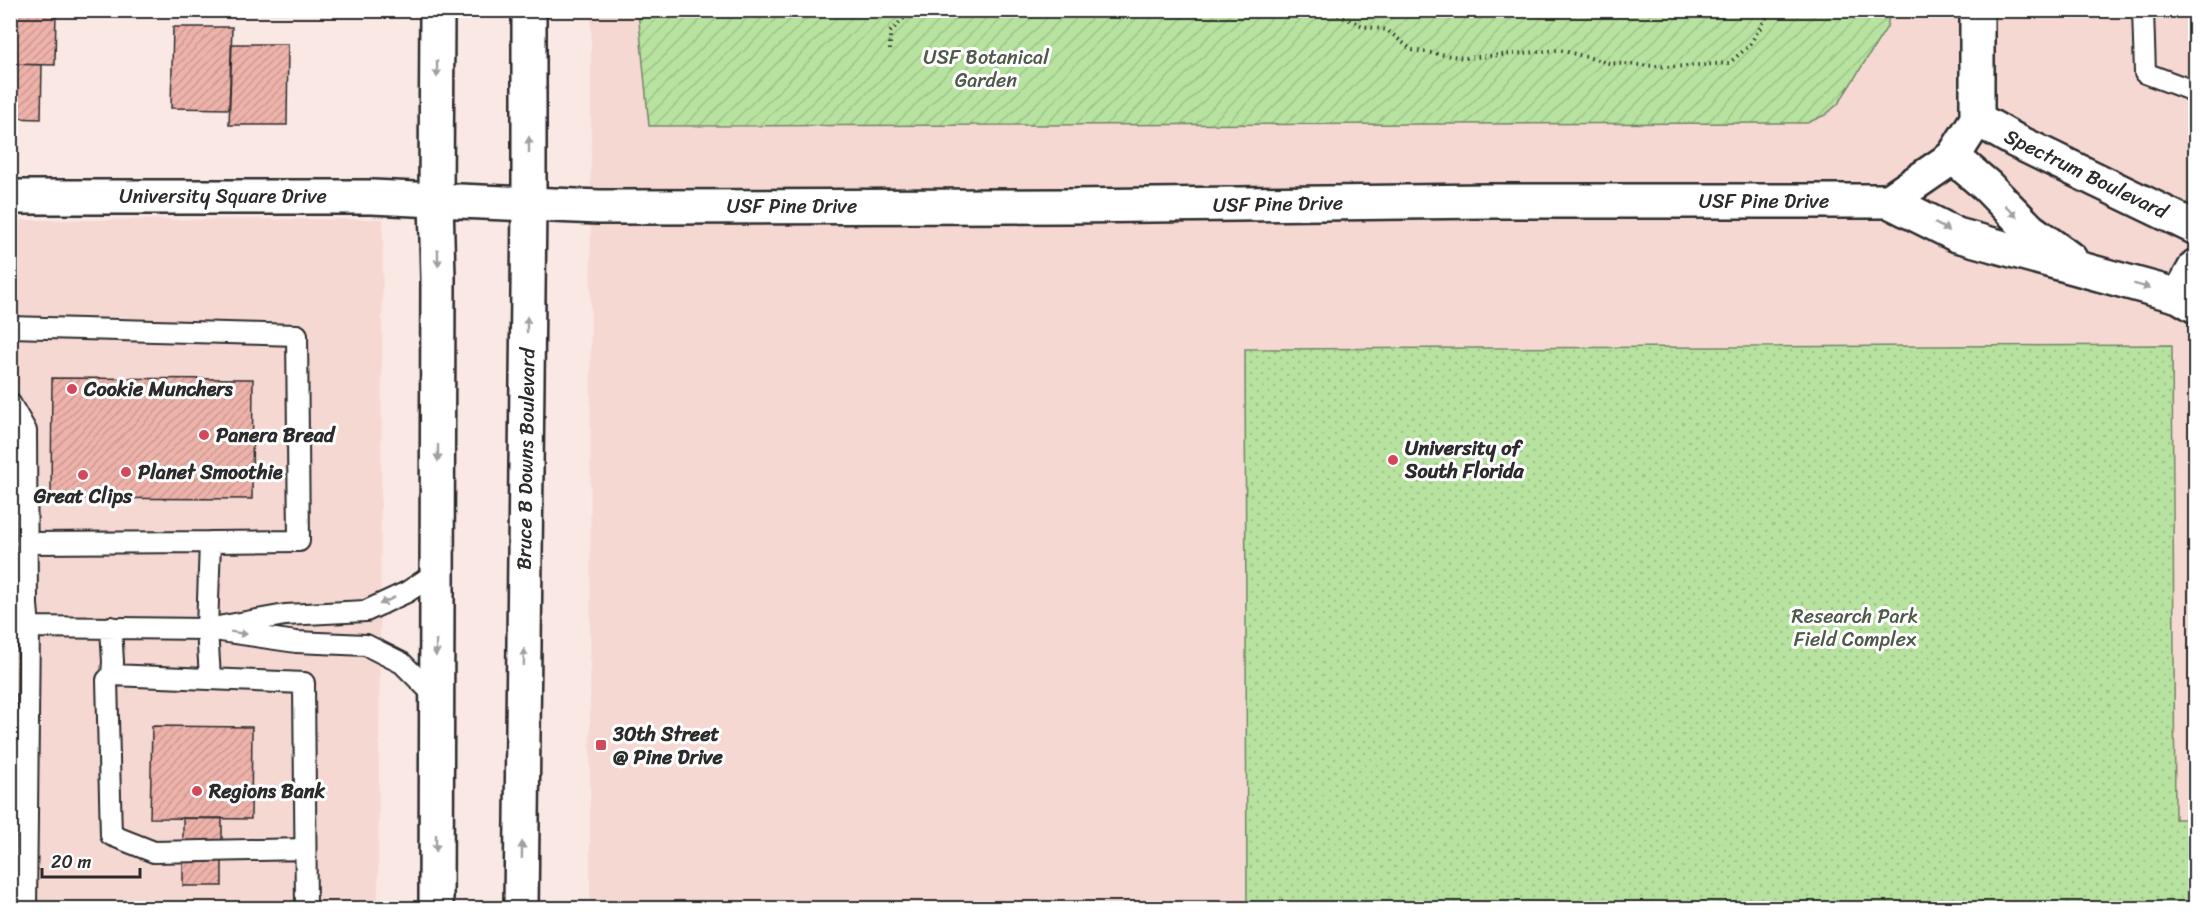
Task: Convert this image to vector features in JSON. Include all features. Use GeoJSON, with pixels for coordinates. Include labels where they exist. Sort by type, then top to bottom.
{"type":"FeatureCollection","features":[{"type":"Feature","properties":{"kind":"street"},"geometry":{"type":"LineString","coordinates":[[435,909],[437,10]]}},
{"type":"Feature","properties":{"kind":"street","name":"Bruce B Downs Boulevard"},"geometry":{"type":"LineString","coordinates":[[521,909],[529,10]]}},
{"type":"Feature","properties":{"kind":"street"},"geometry":{"type":"LineString","coordinates":[[1977,10],[1977,119],[1953,157],[1890,201],[1957,235],[2187,301],[2196,266]]}},
{"type":"Feature","properties":{"kind":"street","name":"Spectrum Boulevard"},"geometry":{"type":"LineString","coordinates":[[1977,119],[2016,141],[2196,228]]}},
{"type":"Feature","properties":{"kind":"street"},"geometry":{"type":"LineString","coordinates":[[1953,157],[1987,186],[2030,230],[2086,271]]}},
{"type":"Feature","properties":{"kind":"street","name":"University Square Drive"},"geometry":{"type":"LineString","coordinates":[[10,197],[372,197],[436,200]]}},
{"type":"Feature","properties":{"kind":"street","name":"USF Pine Drive"},"geometry":{"type":"LineString","coordinates":[[436,200],[599,207],[1069,206],[1486,201],[1890,201]]}},
{"type":"Feature","properties":{"kind":"lane"},"geometry":{"type":"LineString","coordinates":[[2143,10],[2145,73],[2196,92]]}},
{"type":"Feature","properties":{"kind":"lane"},"geometry":{"type":"LineString","coordinates":[[10,327],[297,334],[299,541],[26,543]]}},
{"type":"Feature","properties":{"kind":"lane"},"geometry":{"type":"LineString","coordinates":[[10,403],[26,431],[18,519],[26,543],[29,627],[19,735],[26,909]]}},
{"type":"Feature","properties":{"kind":"lane"},"geometry":{"type":"LineString","coordinates":[[210,542],[207,628],[210,678]]}},
{"type":"Feature","properties":{"kind":"lane"},"geometry":{"type":"LineString","coordinates":[[207,628],[285,615],[366,611],[407,592],[437,572]]}},
{"type":"Feature","properties":{"kind":"lane"},"geometry":{"type":"LineString","coordinates":[[10,637],[29,627],[207,628],[296,642],[366,645],[402,663],[436,697]]}},
{"type":"Feature","properties":{"kind":"lane"},"geometry":{"type":"LineString","coordinates":[[111,627],[113,662],[112,675],[107,680],[111,835],[154,852],[305,849]]}},
{"type":"Feature","properties":{"kind":"lane"},"geometry":{"type":"LineString","coordinates":[[112,675],[304,683],[306,909]]}},
{"type":"Feature","properties":{"kind":"path"},"geometry":{"type":"LineString","coordinates":[[890,50],[890,32],[915,10]]}},
{"type":"Feature","properties":{"kind":"path"},"geometry":{"type":"LineString","coordinates":[[1327,10],[1363,26],[1387,30],[1412,50],[1465,58],[1560,50],[1610,63],[1671,67],[1729,63],[1749,46],[1771,10]]}},
{"type":"Feature","properties":{"kind":"shaded area","name":"University of South Florida"},"geometry":{"type":"Polygon","coordinates":[[[591,11],[2195,11],[2195,908],[590,908],[591,11]]]}},
{"type":"Feature","properties":{"kind":"shaded area"},"geometry":{"type":"Polygon","coordinates":[[[383,219],[378,908],[11,908],[10,220],[383,219]]]}},
{"type":"Feature","properties":{"kind":"green space","name":"USF Botanical Garden"},"geometry":{"type":"Polygon","coordinates":[[[638,10],[1890,11],[1887,27],[1838,104],[1825,115],[1807,123],[649,126],[638,10]]]}},
{"type":"Feature","properties":{"kind":"green space","name":"Research Park Field Complex"},"geometry":{"type":"Polygon","coordinates":[[[2172,345],[2175,819],[2195,819],[2195,908],[1247,908],[1245,349],[2172,345]]]}},
{"type":"Feature","properties":{"kind":"building"},"geometry":{"type":"Polygon","coordinates":[[[10,10],[56,10],[55,65],[10,64],[10,10]]]}},
{"type":"Feature","properties":{"kind":"building"},"geometry":{"type":"Polygon","coordinates":[[[173,27],[232,27],[229,109],[171,108],[173,27]]]}},
{"type":"Feature","properties":{"kind":"building"},"geometry":{"type":"Polygon","coordinates":[[[232,44],[288,44],[287,125],[229,125],[232,44]]]}},
{"type":"Feature","properties":{"kind":"building"},"geometry":{"type":"Polygon","coordinates":[[[10,64],[42,65],[41,119],[10,118],[10,64]]]}},
{"type":"Feature","properties":{"kind":"building"},"geometry":{"type":"Polygon","coordinates":[[[52,378],[253,379],[252,499],[51,498],[52,378]]]}},
{"type":"Feature","properties":{"kind":"building"},"geometry":{"type":"Polygon","coordinates":[[[152,726],[252,727],[251,819],[150,818],[152,726]]]}},
{"type":"Feature","properties":{"kind":"building"},"geometry":{"type":"Polygon","coordinates":[[[183,818],[222,818],[222,886],[183,886],[183,818]]]}},
{"type":"Feature","properties":{"kind":"place","name":"Cookie Munchers"},"geometry":{"type":"Point","coordinates":[72,389]}},
{"type":"Feature","properties":{"kind":"place","name":"Panera Bread"},"geometry":{"type":"Point","coordinates":[204,435]}},
{"type":"Feature","properties":{"kind":"place","name":"University of South Florida"},"geometry":{"type":"Point","coordinates":[1393,460]}},
{"type":"Feature","properties":{"kind":"place","name":"Planet Smoothie"},"geometry":{"type":"Point","coordinates":[126,472]}},
{"type":"Feature","properties":{"kind":"place","name":"Great Clips"},"geometry":{"type":"Point","coordinates":[83,475]}},
{"type":"Feature","properties":{"kind":"place","name":"30th Street @ Pine Drive"},"geometry":{"type":"Point","coordinates":[601,745]}},
{"type":"Feature","properties":{"kind":"place","name":"Regions Bank"},"geometry":{"type":"Point","coordinates":[197,791]}}]}
